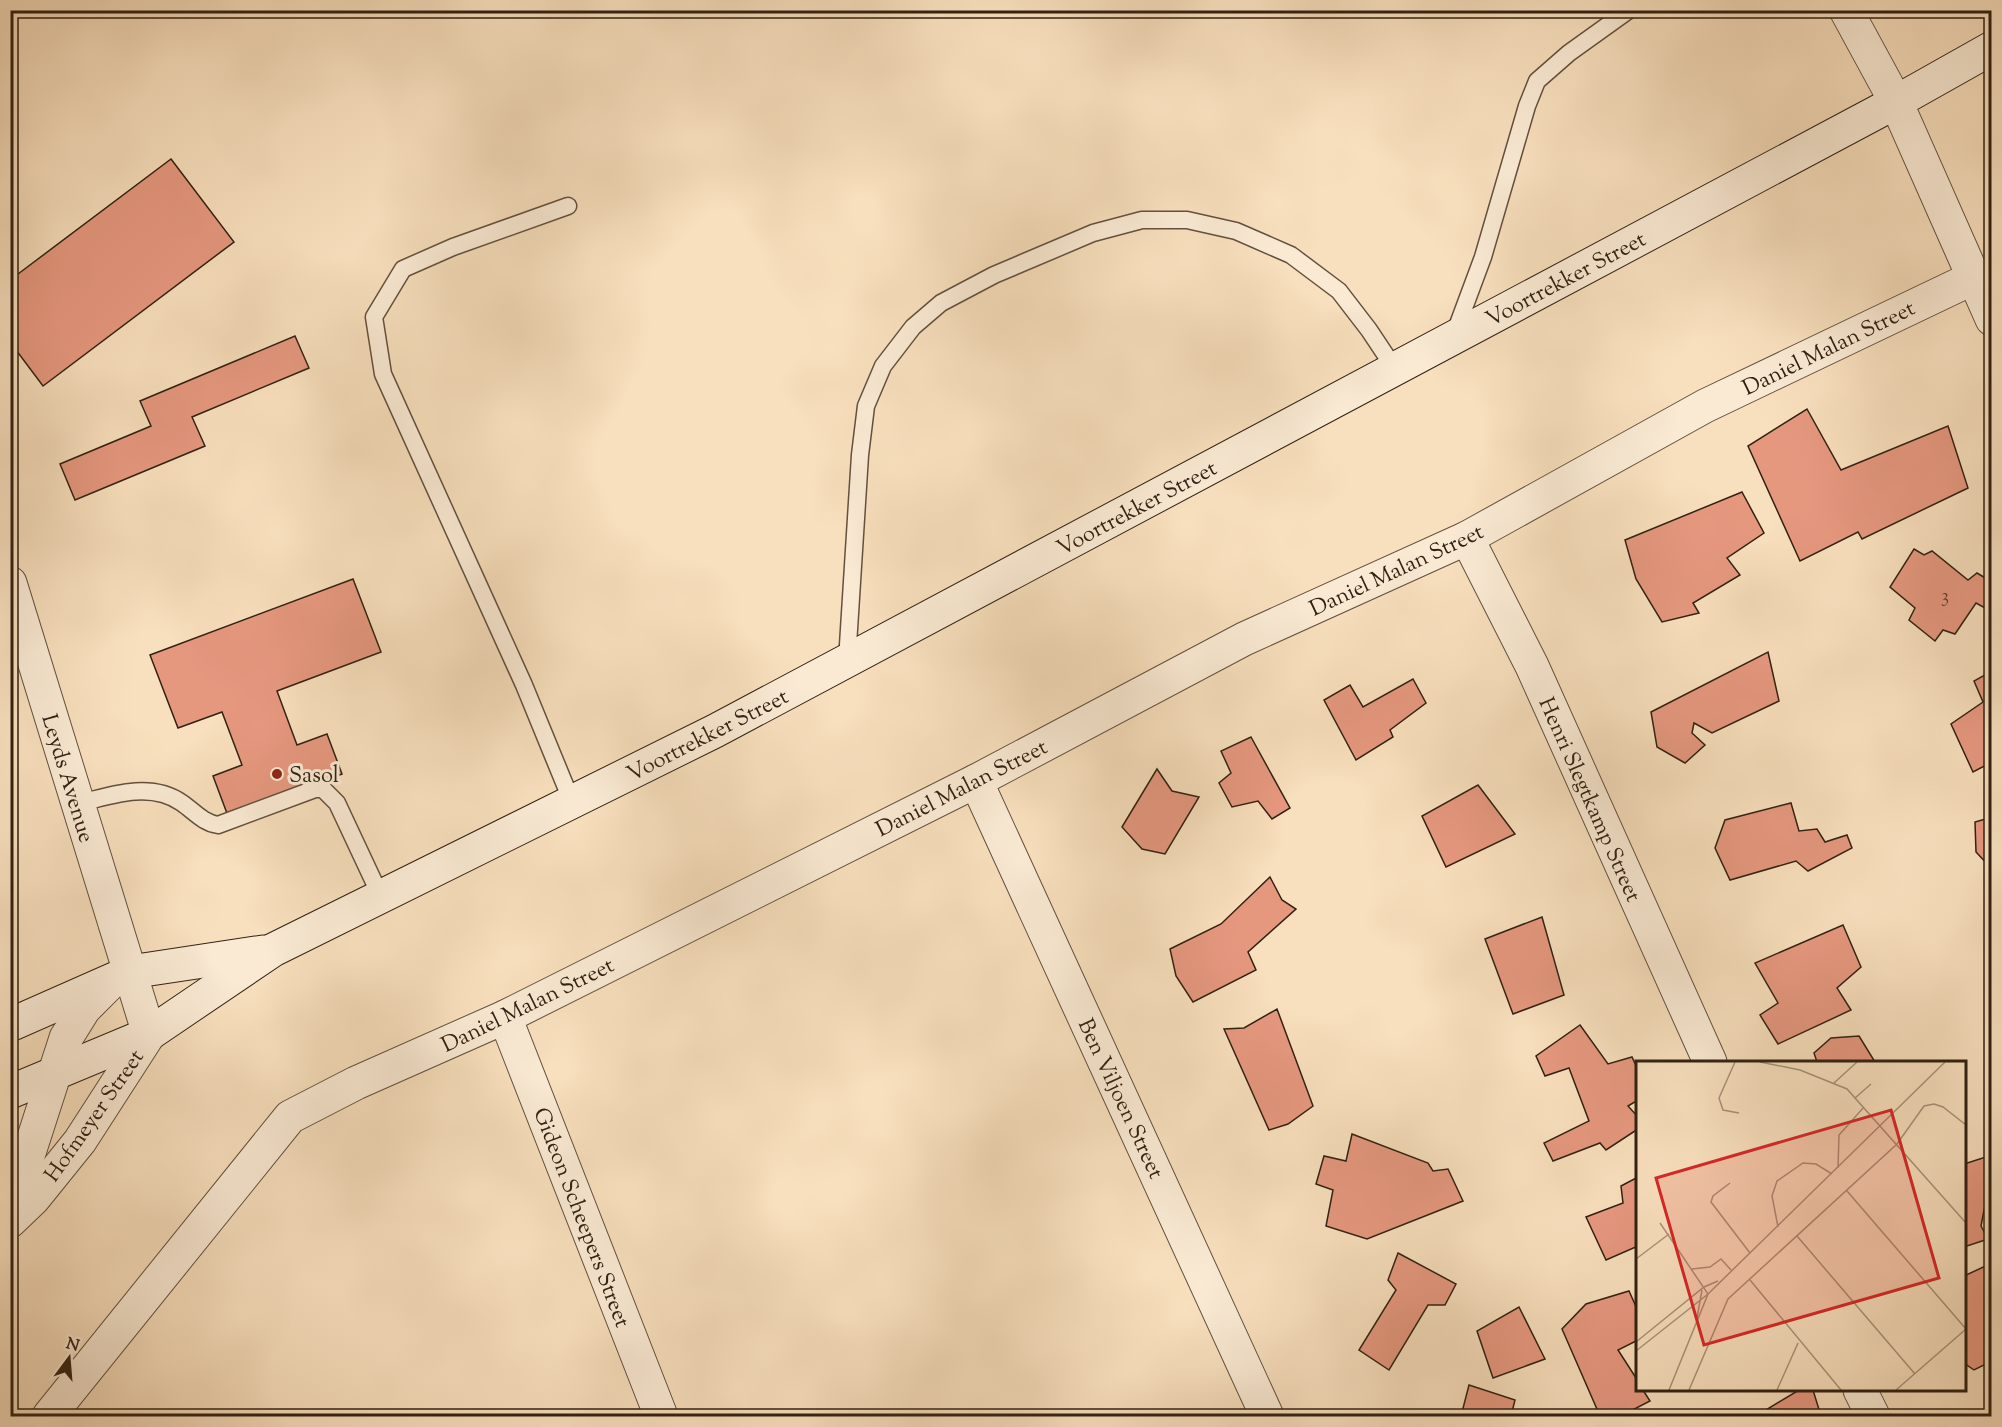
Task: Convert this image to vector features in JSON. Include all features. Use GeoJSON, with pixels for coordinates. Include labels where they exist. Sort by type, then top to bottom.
{"type":"FeatureCollection","features":[{"type":"Feature","properties":{"kind":"street"},"geometry":{"type":"LineString","coordinates":[[1846,10],[1896,102],[1982,271],[1992,319]]}},
{"type":"Feature","properties":{"kind":"street","name":"Voortrekker Street"},"geometry":{"type":"LineString","coordinates":[[10,1092],[149,1034],[273,950],[715,731],[1896,102],[1992,48]]}},
{"type":"Feature","properties":{"kind":"street","name":"Daniel Malan Street"},"geometry":{"type":"LineString","coordinates":[[49,1416],[290,1117],[356,1083],[505,1017],[976,781],[1244,639],[1467,538],[1705,406],[1982,271]]}},
{"type":"Feature","properties":{"kind":"street","name":"Henri Slegtkamp Street"},"geometry":{"type":"LineString","coordinates":[[1467,538],[1532,666],[1710,1061]]}},
{"type":"Feature","properties":{"kind":"street","name":"Leyds Avenue"},"geometry":{"type":"LineString","coordinates":[[10,583],[77,804],[120,977],[149,1034]]}},
{"type":"Feature","properties":{"kind":"street","name":"Ben Viljoen Street"},"geometry":{"type":"LineString","coordinates":[[976,781],[1267,1416]]}},
{"type":"Feature","properties":{"kind":"street","name":"Voortrekker Street"},"geometry":{"type":"LineString","coordinates":[[10,1025],[120,977],[273,950]]}},
{"type":"Feature","properties":{"kind":"street"},"geometry":{"type":"LineString","coordinates":[[10,1191],[26,1162],[66,1038],[84,1009],[120,977]]}},
{"type":"Feature","properties":{"kind":"street","name":"Gideon Scheepers Street"},"geometry":{"type":"LineString","coordinates":[[505,1017],[662,1416]]}},
{"type":"Feature","properties":{"kind":"street","name":"Hofmeyer Street"},"geometry":{"type":"LineString","coordinates":[[10,1221],[34,1198],[80,1141],[149,1034]]}},
{"type":"Feature","properties":{"kind":"street"},"geometry":{"type":"LineString","coordinates":[[1861,1391],[1873,1416]]}},
{"type":"Feature","properties":{"kind":"lane"},"geometry":{"type":"LineString","coordinates":[[1453,338],[1483,257],[1527,106],[1537,81],[1569,53],[1629,10]]}},
{"type":"Feature","properties":{"kind":"lane"},"geometry":{"type":"LineString","coordinates":[[568,206],[453,247],[403,269],[374,317],[383,374],[524,685],[572,802]]}},
{"type":"Feature","properties":{"kind":"lane"},"geometry":{"type":"LineString","coordinates":[[847,661],[860,455],[866,406],[883,366],[913,327],[941,303],[994,275],[1093,233],[1142,220],[1187,220],[1236,231],[1291,255],[1339,291],[1395,369]]}},
{"type":"Feature","properties":{"kind":"lane"},"geometry":{"type":"LineString","coordinates":[[77,804],[117,794],[141,791],[160,793],[181,802],[207,823],[218,825],[315,789],[323,789],[337,803],[381,897]]}},
{"type":"Feature","properties":{"kind":"building"},"geometry":{"type":"Polygon","coordinates":[[[171,159],[234,242],[43,386],[10,342],[10,280],[171,159]]]}},
{"type":"Feature","properties":{"kind":"building"},"geometry":{"type":"Polygon","coordinates":[[[295,336],[309,368],[192,417],[205,446],[75,500],[60,464],[151,426],[140,401],[295,336]]]}},
{"type":"Feature","properties":{"kind":"building"},"geometry":{"type":"Polygon","coordinates":[[[1807,409],[1841,470],[1948,426],[1968,488],[1862,539],[1858,532],[1800,561],[1748,446],[1807,409]]]}},
{"type":"Feature","properties":{"kind":"building"},"geometry":{"type":"Polygon","coordinates":[[[1742,492],[1764,533],[1727,558],[1740,575],[1693,603],[1699,613],[1662,622],[1636,579],[1625,540],[1742,492]]]}},
{"type":"Feature","properties":{"kind":"building"},"geometry":{"type":"Polygon","coordinates":[[[1914,549],[1924,555],[1932,551],[1968,580],[1977,573],[1992,582],[1992,603],[1987,609],[1976,603],[1955,634],[1943,630],[1935,641],[1909,620],[1915,608],[1890,587],[1914,549]]]}},
{"type":"Feature","properties":{"kind":"building"},"geometry":{"type":"Polygon","coordinates":[[[353,579],[381,652],[277,691],[297,745],[327,734],[342,774],[228,816],[213,776],[242,765],[222,712],[178,728],[150,655],[353,579]]]}},
{"type":"Feature","properties":{"kind":"building"},"geometry":{"type":"Polygon","coordinates":[[[1768,652],[1779,701],[1712,733],[1694,723],[1692,733],[1705,745],[1685,763],[1657,747],[1651,712],[1768,652]]]}},
{"type":"Feature","properties":{"kind":"building"},"geometry":{"type":"Polygon","coordinates":[[[1992,671],[1992,762],[1973,772],[1951,724],[1983,702],[1974,681],[1992,671]]]}},
{"type":"Feature","properties":{"kind":"building"},"geometry":{"type":"Polygon","coordinates":[[[1413,679],[1426,703],[1390,730],[1393,737],[1356,760],[1324,700],[1350,685],[1363,707],[1413,679]]]}},
{"type":"Feature","properties":{"kind":"building"},"geometry":{"type":"Polygon","coordinates":[[[1251,737],[1290,808],[1272,819],[1258,801],[1232,807],[1219,783],[1231,773],[1221,751],[1251,737]]]}},
{"type":"Feature","properties":{"kind":"building"},"geometry":{"type":"Polygon","coordinates":[[[1157,769],[1172,791],[1199,797],[1165,854],[1142,849],[1122,827],[1157,769]]]}},
{"type":"Feature","properties":{"kind":"building"},"geometry":{"type":"Polygon","coordinates":[[[1478,785],[1515,834],[1446,867],[1422,816],[1478,785]]]}},
{"type":"Feature","properties":{"kind":"building"},"geometry":{"type":"Polygon","coordinates":[[[1791,803],[1799,831],[1817,829],[1825,842],[1847,835],[1852,848],[1808,871],[1796,861],[1730,880],[1715,848],[1725,820],[1791,803]]]}},
{"type":"Feature","properties":{"kind":"building"},"geometry":{"type":"Polygon","coordinates":[[[1992,817],[1992,869],[1976,852],[1975,822],[1992,817]]]}},
{"type":"Feature","properties":{"kind":"building"},"geometry":{"type":"Polygon","coordinates":[[[1270,877],[1282,900],[1296,909],[1248,952],[1256,970],[1193,1002],[1176,976],[1170,949],[1221,924],[1270,877]]]}},
{"type":"Feature","properties":{"kind":"building"},"geometry":{"type":"Polygon","coordinates":[[[1542,917],[1564,995],[1513,1014],[1485,939],[1542,917]]]}},
{"type":"Feature","properties":{"kind":"building"},"geometry":{"type":"Polygon","coordinates":[[[1843,925],[1861,967],[1837,988],[1851,1010],[1778,1044],[1760,1015],[1778,1003],[1755,963],[1843,925]]]}},
{"type":"Feature","properties":{"kind":"building"},"geometry":{"type":"Polygon","coordinates":[[[1277,1009],[1313,1106],[1288,1124],[1269,1130],[1224,1029],[1244,1028],[1277,1009]]]}},
{"type":"Feature","properties":{"kind":"building"},"geometry":{"type":"Polygon","coordinates":[[[1580,1025],[1608,1064],[1632,1057],[1636,1066],[1636,1101],[1628,1106],[1636,1115],[1636,1130],[1606,1150],[1600,1143],[1553,1161],[1544,1143],[1589,1121],[1569,1068],[1545,1076],[1536,1056],[1580,1025]]]}},
{"type":"Feature","properties":{"kind":"building"},"geometry":{"type":"Polygon","coordinates":[[[1859,1036],[1874,1061],[1817,1061],[1814,1053],[1831,1038],[1859,1036]]]}},
{"type":"Feature","properties":{"kind":"building"},"geometry":{"type":"Polygon","coordinates":[[[1352,1134],[1428,1163],[1433,1171],[1448,1169],[1463,1201],[1367,1239],[1326,1226],[1333,1190],[1316,1184],[1324,1156],[1346,1161],[1352,1134]]]}},
{"type":"Feature","properties":{"kind":"building"},"geometry":{"type":"Polygon","coordinates":[[[1992,1155],[1992,1201],[1985,1205],[1981,1226],[1988,1239],[1966,1246],[1966,1163],[1992,1155]]]}},
{"type":"Feature","properties":{"kind":"building"},"geometry":{"type":"Polygon","coordinates":[[[1636,1178],[1636,1247],[1606,1260],[1586,1217],[1623,1203],[1621,1186],[1636,1178]]]}},
{"type":"Feature","properties":{"kind":"building"},"geometry":{"type":"Polygon","coordinates":[[[1398,1253],[1456,1284],[1445,1305],[1428,1305],[1389,1370],[1359,1350],[1396,1290],[1388,1280],[1398,1253]]]}},
{"type":"Feature","properties":{"kind":"building"},"geometry":{"type":"Polygon","coordinates":[[[1992,1263],[1992,1361],[1974,1370],[1966,1364],[1966,1275],[1992,1263]]]}},
{"type":"Feature","properties":{"kind":"building"},"geometry":{"type":"Polygon","coordinates":[[[1629,1291],[1636,1307],[1636,1341],[1618,1350],[1636,1378],[1636,1391],[1644,1391],[1650,1401],[1621,1416],[1600,1416],[1562,1329],[1586,1304],[1629,1291]]]}},
{"type":"Feature","properties":{"kind":"building"},"geometry":{"type":"Polygon","coordinates":[[[1519,1307],[1545,1359],[1493,1378],[1477,1331],[1519,1307]]]}},
{"type":"Feature","properties":{"kind":"building"},"geometry":{"type":"Polygon","coordinates":[[[1469,1385],[1515,1400],[1511,1416],[1461,1416],[1469,1385]]]}},
{"type":"Feature","properties":{"kind":"building"},"geometry":{"type":"Polygon","coordinates":[[[1797,1391],[1813,1391],[1821,1416],[1756,1416],[1797,1391]]]}},
{"type":"Feature","properties":{"kind":"place","name":"Sasol"},"geometry":{"type":"Point","coordinates":[277,774]}}]}
